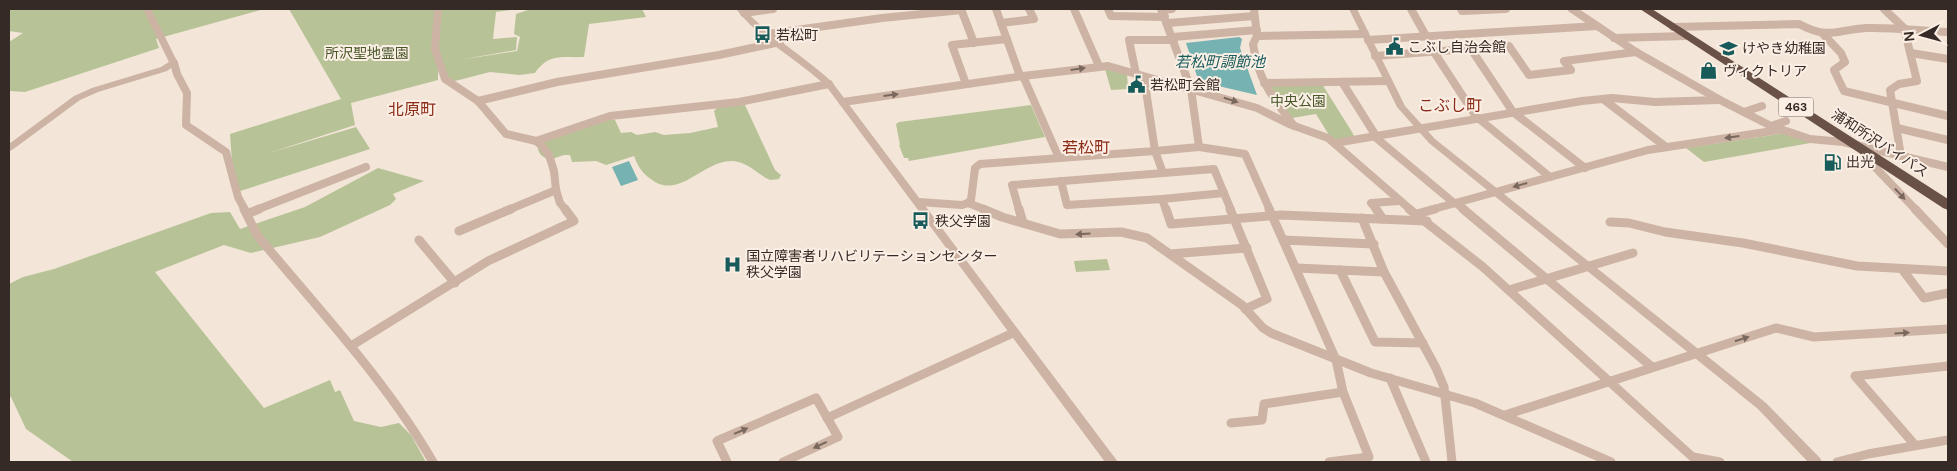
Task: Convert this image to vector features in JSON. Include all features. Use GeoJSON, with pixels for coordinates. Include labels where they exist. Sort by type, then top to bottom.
{"type":"FeatureCollection","features":[{"type":"Feature","properties":{"kind":"highway","name":"浦和所沢バイパス"},"geometry":{"type":"LineString","coordinates":[[1645,9],[1948,205]]}},
{"type":"Feature","properties":{"kind":"street"},"geometry":{"type":"LineString","coordinates":[[147,9],[187,93],[186,125],[226,152],[238,197],[257,235],[351,346],[417,434],[433,462]]}},
{"type":"Feature","properties":{"kind":"street"},"geometry":{"type":"LineString","coordinates":[[438,9],[435,49],[445,79],[478,101],[506,134],[536,141],[610,116],[739,102],[829,84]]}},
{"type":"Feature","properties":{"kind":"street"},"geometry":{"type":"LineString","coordinates":[[742,11],[773,9]]}},
{"type":"Feature","properties":{"kind":"street"},"geometry":{"type":"LineString","coordinates":[[768,34],[961,9],[974,43]]}},
{"type":"Feature","properties":{"kind":"street"},"geometry":{"type":"LineString","coordinates":[[996,9],[1022,76],[1059,158]]}},
{"type":"Feature","properties":{"kind":"street"},"geometry":{"type":"LineString","coordinates":[[1001,23],[1034,19],[1029,9]]}},
{"type":"Feature","properties":{"kind":"street"},"geometry":{"type":"LineString","coordinates":[[1074,9],[1100,66]]}},
{"type":"Feature","properties":{"kind":"street"},"geometry":{"type":"LineString","coordinates":[[1108,9],[1112,16],[1166,20],[1254,12],[1257,33],[1253,44],[1264,83],[1277,105],[1294,126]]}},
{"type":"Feature","properties":{"kind":"street"},"geometry":{"type":"LineString","coordinates":[[1172,9],[1162,9],[1191,89],[1199,147]]}},
{"type":"Feature","properties":{"kind":"street"},"geometry":{"type":"LineString","coordinates":[[1353,9],[1401,106],[1432,141],[1762,406],[1816,462]]}},
{"type":"Feature","properties":{"kind":"street"},"geometry":{"type":"LineString","coordinates":[[1411,9],[1426,36]]}},
{"type":"Feature","properties":{"kind":"street"},"geometry":{"type":"LineString","coordinates":[[1461,9],[1462,11],[1506,9]]}},
{"type":"Feature","properties":{"kind":"street"},"geometry":{"type":"LineString","coordinates":[[1572,9],[1636,52],[1720,100],[1780,130],[1948,167]]}},
{"type":"Feature","properties":{"kind":"street"},"geometry":{"type":"LineString","coordinates":[[1884,9],[1905,31],[1917,81],[1899,84],[1890,90],[1901,156]]}},
{"type":"Feature","properties":{"kind":"street"},"geometry":{"type":"LineString","coordinates":[[742,11],[829,84],[1112,462]]}},
{"type":"Feature","properties":{"kind":"street"},"geometry":{"type":"LineString","coordinates":[[1673,27],[1799,24],[1814,32],[1823,34],[1867,28],[1948,32]]}},
{"type":"Feature","properties":{"kind":"street"},"geometry":{"type":"LineString","coordinates":[[1163,173],[1155,151],[1140,76],[1129,40],[1257,33],[1366,37],[1426,36],[1597,26]]}},
{"type":"Feature","properties":{"kind":"street"},"geometry":{"type":"LineString","coordinates":[[1823,34],[1841,53],[1845,62],[1834,70],[1844,91],[1948,116]]}},
{"type":"Feature","properties":{"kind":"street"},"geometry":{"type":"LineString","coordinates":[[1614,38],[1686,36]]}},
{"type":"Feature","properties":{"kind":"street"},"geometry":{"type":"LineString","coordinates":[[966,84],[952,45],[1008,39]]}},
{"type":"Feature","properties":{"kind":"street"},"geometry":{"type":"LineString","coordinates":[[478,101],[557,82],[719,55],[780,42]]}},
{"type":"Feature","properties":{"kind":"street"},"geometry":{"type":"LineString","coordinates":[[1375,56],[1509,46],[1529,75],[1571,70],[1564,61],[1636,52]]}},
{"type":"Feature","properties":{"kind":"street"},"geometry":{"type":"LineString","coordinates":[[1471,49],[1513,112],[1584,168]]}},
{"type":"Feature","properties":{"kind":"street"},"geometry":{"type":"LineString","coordinates":[[1434,52],[1477,118],[1550,177]]}},
{"type":"Feature","properties":{"kind":"street"},"geometry":{"type":"LineString","coordinates":[[1911,53],[1948,59]]}},
{"type":"Feature","properties":{"kind":"street"},"geometry":{"type":"LineString","coordinates":[[9,148],[77,98],[95,90],[164,69],[174,63]]}},
{"type":"Feature","properties":{"kind":"street"},"geometry":{"type":"LineString","coordinates":[[843,102],[1100,66],[1117,68],[1257,108],[1294,126],[1328,138],[1335,143],[1399,200],[1509,290],[1695,459],[1720,462]]}},
{"type":"Feature","properties":{"kind":"street"},"geometry":{"type":"LineString","coordinates":[[1264,83],[1388,81]]}},
{"type":"Feature","properties":{"kind":"street"},"geometry":{"type":"LineString","coordinates":[[1342,82],[1376,137],[1652,367]]}},
{"type":"Feature","properties":{"kind":"street"},"geometry":{"type":"LineString","coordinates":[[1335,143],[1513,112],[1603,99],[1655,102],[1720,100]]}},
{"type":"Feature","properties":{"kind":"street"},"geometry":{"type":"LineString","coordinates":[[1603,99],[1666,147]]}},
{"type":"Feature","properties":{"kind":"street"},"geometry":{"type":"LineString","coordinates":[[1744,112],[1762,106]]}},
{"type":"Feature","properties":{"kind":"street"},"geometry":{"type":"LineString","coordinates":[[1771,126],[1786,121]]}},
{"type":"Feature","properties":{"kind":"street"},"geometry":{"type":"LineString","coordinates":[[1897,128],[1948,140]]}},
{"type":"Feature","properties":{"kind":"street"},"geometry":{"type":"LineString","coordinates":[[1417,214],[1666,147],[1780,130]]}},
{"type":"Feature","properties":{"kind":"street"},"geometry":{"type":"LineString","coordinates":[[351,346],[488,261],[574,221],[560,203],[549,155],[536,141]]}},
{"type":"Feature","properties":{"kind":"street"},"geometry":{"type":"LineString","coordinates":[[919,202],[962,205],[968,203],[971,200],[977,166],[1199,147],[1245,154],[1336,360],[1343,392],[1369,457],[1329,462]]}},
{"type":"Feature","properties":{"kind":"street"},"geometry":{"type":"LineString","coordinates":[[1872,156],[1873,165],[1948,244]]}},
{"type":"Feature","properties":{"kind":"street"},"geometry":{"type":"LineString","coordinates":[[247,214],[366,167]]}},
{"type":"Feature","properties":{"kind":"street"},"geometry":{"type":"LineString","coordinates":[[1023,223],[1012,185],[1214,169],[1267,300],[1246,309]]}},
{"type":"Feature","properties":{"kind":"street"},"geometry":{"type":"LineString","coordinates":[[1061,181],[1068,205],[1224,193]]}},
{"type":"Feature","properties":{"kind":"street"},"geometry":{"type":"LineString","coordinates":[[459,231],[556,190]]}},
{"type":"Feature","properties":{"kind":"street"},"geometry":{"type":"LineString","coordinates":[[1162,199],[1170,224],[1273,216],[1427,221]]}},
{"type":"Feature","properties":{"kind":"street"},"geometry":{"type":"LineString","coordinates":[[1383,219],[1371,203],[1399,200]]}},
{"type":"Feature","properties":{"kind":"street"},"geometry":{"type":"LineString","coordinates":[[968,203],[1042,230],[1067,235],[1121,232],[1148,238],[1246,309],[1262,328],[1271,333],[1336,360],[1475,403],[1611,462]]}},
{"type":"Feature","properties":{"kind":"street"},"geometry":{"type":"LineString","coordinates":[[1362,218],[1384,272],[1436,368],[1446,394],[1452,462]]}},
{"type":"Feature","properties":{"kind":"street"},"geometry":{"type":"LineString","coordinates":[[1610,222],[1629,223],[1665,232],[1743,243],[1857,266],[1948,272]]}},
{"type":"Feature","properties":{"kind":"street"},"geometry":{"type":"LineString","coordinates":[[419,240],[455,283]]}},
{"type":"Feature","properties":{"kind":"street"},"geometry":{"type":"LineString","coordinates":[[1283,240],[1374,244]]}},
{"type":"Feature","properties":{"kind":"street"},"geometry":{"type":"LineString","coordinates":[[1170,254],[1247,248]]}},
{"type":"Feature","properties":{"kind":"street"},"geometry":{"type":"LineString","coordinates":[[1509,290],[1633,253]]}},
{"type":"Feature","properties":{"kind":"street"},"geometry":{"type":"LineString","coordinates":[[1296,268],[1384,272]]}},
{"type":"Feature","properties":{"kind":"street"},"geometry":{"type":"LineString","coordinates":[[1902,269],[1924,298],[1948,293]]}},
{"type":"Feature","properties":{"kind":"street"},"geometry":{"type":"LineString","coordinates":[[1340,270],[1375,342],[1423,343]]}},
{"type":"Feature","properties":{"kind":"street"},"geometry":{"type":"LineString","coordinates":[[1504,415],[1776,328],[1814,337],[1948,329]]}},
{"type":"Feature","properties":{"kind":"street"},"geometry":{"type":"LineString","coordinates":[[827,418],[1014,333]]}},
{"type":"Feature","properties":{"kind":"street"},"geometry":{"type":"LineString","coordinates":[[1915,444],[1855,376],[1948,366]]}},
{"type":"Feature","properties":{"kind":"street"},"geometry":{"type":"LineString","coordinates":[[1390,378],[1426,462]]}},
{"type":"Feature","properties":{"kind":"street"},"geometry":{"type":"LineString","coordinates":[[1231,423],[1262,420],[1264,404],[1343,392]]}},
{"type":"Feature","properties":{"kind":"street"},"geometry":{"type":"LineString","coordinates":[[726,462],[717,441],[816,398],[838,437],[783,462]]}},
{"type":"Feature","properties":{"kind":"street"},"geometry":{"type":"LineString","coordinates":[[1837,462],[1915,444],[1948,440]]}},
{"type":"Feature","properties":{"kind":"green space"},"geometry":{"type":"Polygon","coordinates":[[[9,9],[264,9],[156,39],[159,48],[25,92],[9,91],[9,42],[23,33],[9,31],[9,9]]]}},
{"type":"Feature","properties":{"kind":"green space","name":"所沢聖地霊園"},"geometry":{"type":"Polygon","coordinates":[[[289,9],[518,9],[496,12],[493,39],[517,37],[516,50],[459,60],[517,51],[520,37],[514,34],[516,14],[528,10],[642,9],[646,17],[589,24],[584,57],[551,59],[545,62],[535,73],[519,75],[490,72],[455,81],[447,76],[438,62],[438,80],[351,103],[355,125],[269,153],[356,127],[370,149],[234,193],[230,134],[341,99],[289,9]]]}},
{"type":"Feature","properties":{"kind":"green space"},"geometry":{"type":"Polygon","coordinates":[[[1105,69],[1127,73],[1128,89],[1111,90],[1105,69]]]}},
{"type":"Feature","properties":{"kind":"green space","name":"中央公園"},"geometry":{"type":"Polygon","coordinates":[[[1322,84],[1355,138],[1337,141],[1329,135],[1316,114],[1292,118],[1273,93],[1270,85],[1322,84]]]}},
{"type":"Feature","properties":{"kind":"green space"},"geometry":{"type":"Polygon","coordinates":[[[745,105],[775,170],[781,175],[779,179],[770,180],[748,166],[733,161],[722,162],[712,166],[684,182],[665,185],[655,182],[644,174],[634,156],[606,165],[596,161],[572,162],[570,155],[549,160],[542,156],[538,150],[538,144],[610,119],[615,120],[621,133],[631,132],[637,135],[655,132],[664,135],[690,133],[718,127],[714,111],[717,108],[745,105]]]}},
{"type":"Feature","properties":{"kind":"green space"},"geometry":{"type":"Polygon","coordinates":[[[1031,105],[1045,137],[909,161],[908,158],[904,158],[899,145],[896,124],[899,122],[1031,105]]]}},
{"type":"Feature","properties":{"kind":"green space"},"geometry":{"type":"Polygon","coordinates":[[[1786,133],[1816,142],[1704,162],[1686,148],[1786,133]]]}},
{"type":"Feature","properties":{"kind":"green space"},"geometry":{"type":"Polygon","coordinates":[[[378,168],[424,181],[393,194],[396,199],[390,205],[320,237],[251,253],[224,245],[155,272],[264,408],[330,380],[335,392],[340,390],[354,421],[381,427],[399,423],[411,435],[426,462],[73,462],[26,429],[11,397],[9,397],[9,284],[23,277],[54,269],[211,213],[230,212],[240,229],[305,207],[378,168]]]}},
{"type":"Feature","properties":{"kind":"green space"},"geometry":{"type":"Polygon","coordinates":[[[1107,259],[1110,270],[1076,272],[1074,261],[1107,259]]]}},
{"type":"Feature","properties":{"kind":"water","name":"若松町調節池"},"geometry":{"type":"Polygon","coordinates":[[[1239,37],[1242,39],[1240,48],[1257,95],[1214,85],[1213,89],[1200,85],[1186,43],[1239,37]]]}},
{"type":"Feature","properties":{"kind":"water"},"geometry":{"type":"Polygon","coordinates":[[[629,161],[638,180],[621,186],[612,167],[629,161]]]}},
{"type":"Feature","properties":{"kind":"place","name":"若松町"},"geometry":{"type":"Point","coordinates":[762,35]}},
{"type":"Feature","properties":{"kind":"place","name":"こぶし自治会館"},"geometry":{"type":"Point","coordinates":[1394,47]}},
{"type":"Feature","properties":{"kind":"place","name":"けやき幼稚園"},"geometry":{"type":"Point","coordinates":[1728,48]}},
{"type":"Feature","properties":{"kind":"place","name":"ヴィクトリア"},"geometry":{"type":"Point","coordinates":[1709,71]}},
{"type":"Feature","properties":{"kind":"place","name":"若松町会館"},"geometry":{"type":"Point","coordinates":[1136,85]}},
{"type":"Feature","properties":{"kind":"place","name":"出光"},"geometry":{"type":"Point","coordinates":[1832,162]}},
{"type":"Feature","properties":{"kind":"place","name":"秩父学園"},"geometry":{"type":"Point","coordinates":[921,221]}},
{"type":"Feature","properties":{"kind":"place","name":"国立障害者リハビリテーションセンター 秩父学園"},"geometry":{"type":"Point","coordinates":[732,264]}},
{"type":"Feature","properties":{"kind":"district","name":"こぶし町"},"geometry":{"type":"Point","coordinates":[1450,105]}},
{"type":"Feature","properties":{"kind":"district","name":"北原町"},"geometry":{"type":"Point","coordinates":[412,109]}},
{"type":"Feature","properties":{"kind":"district","name":"若松町"},"geometry":{"type":"Point","coordinates":[1086,147]}}]}
